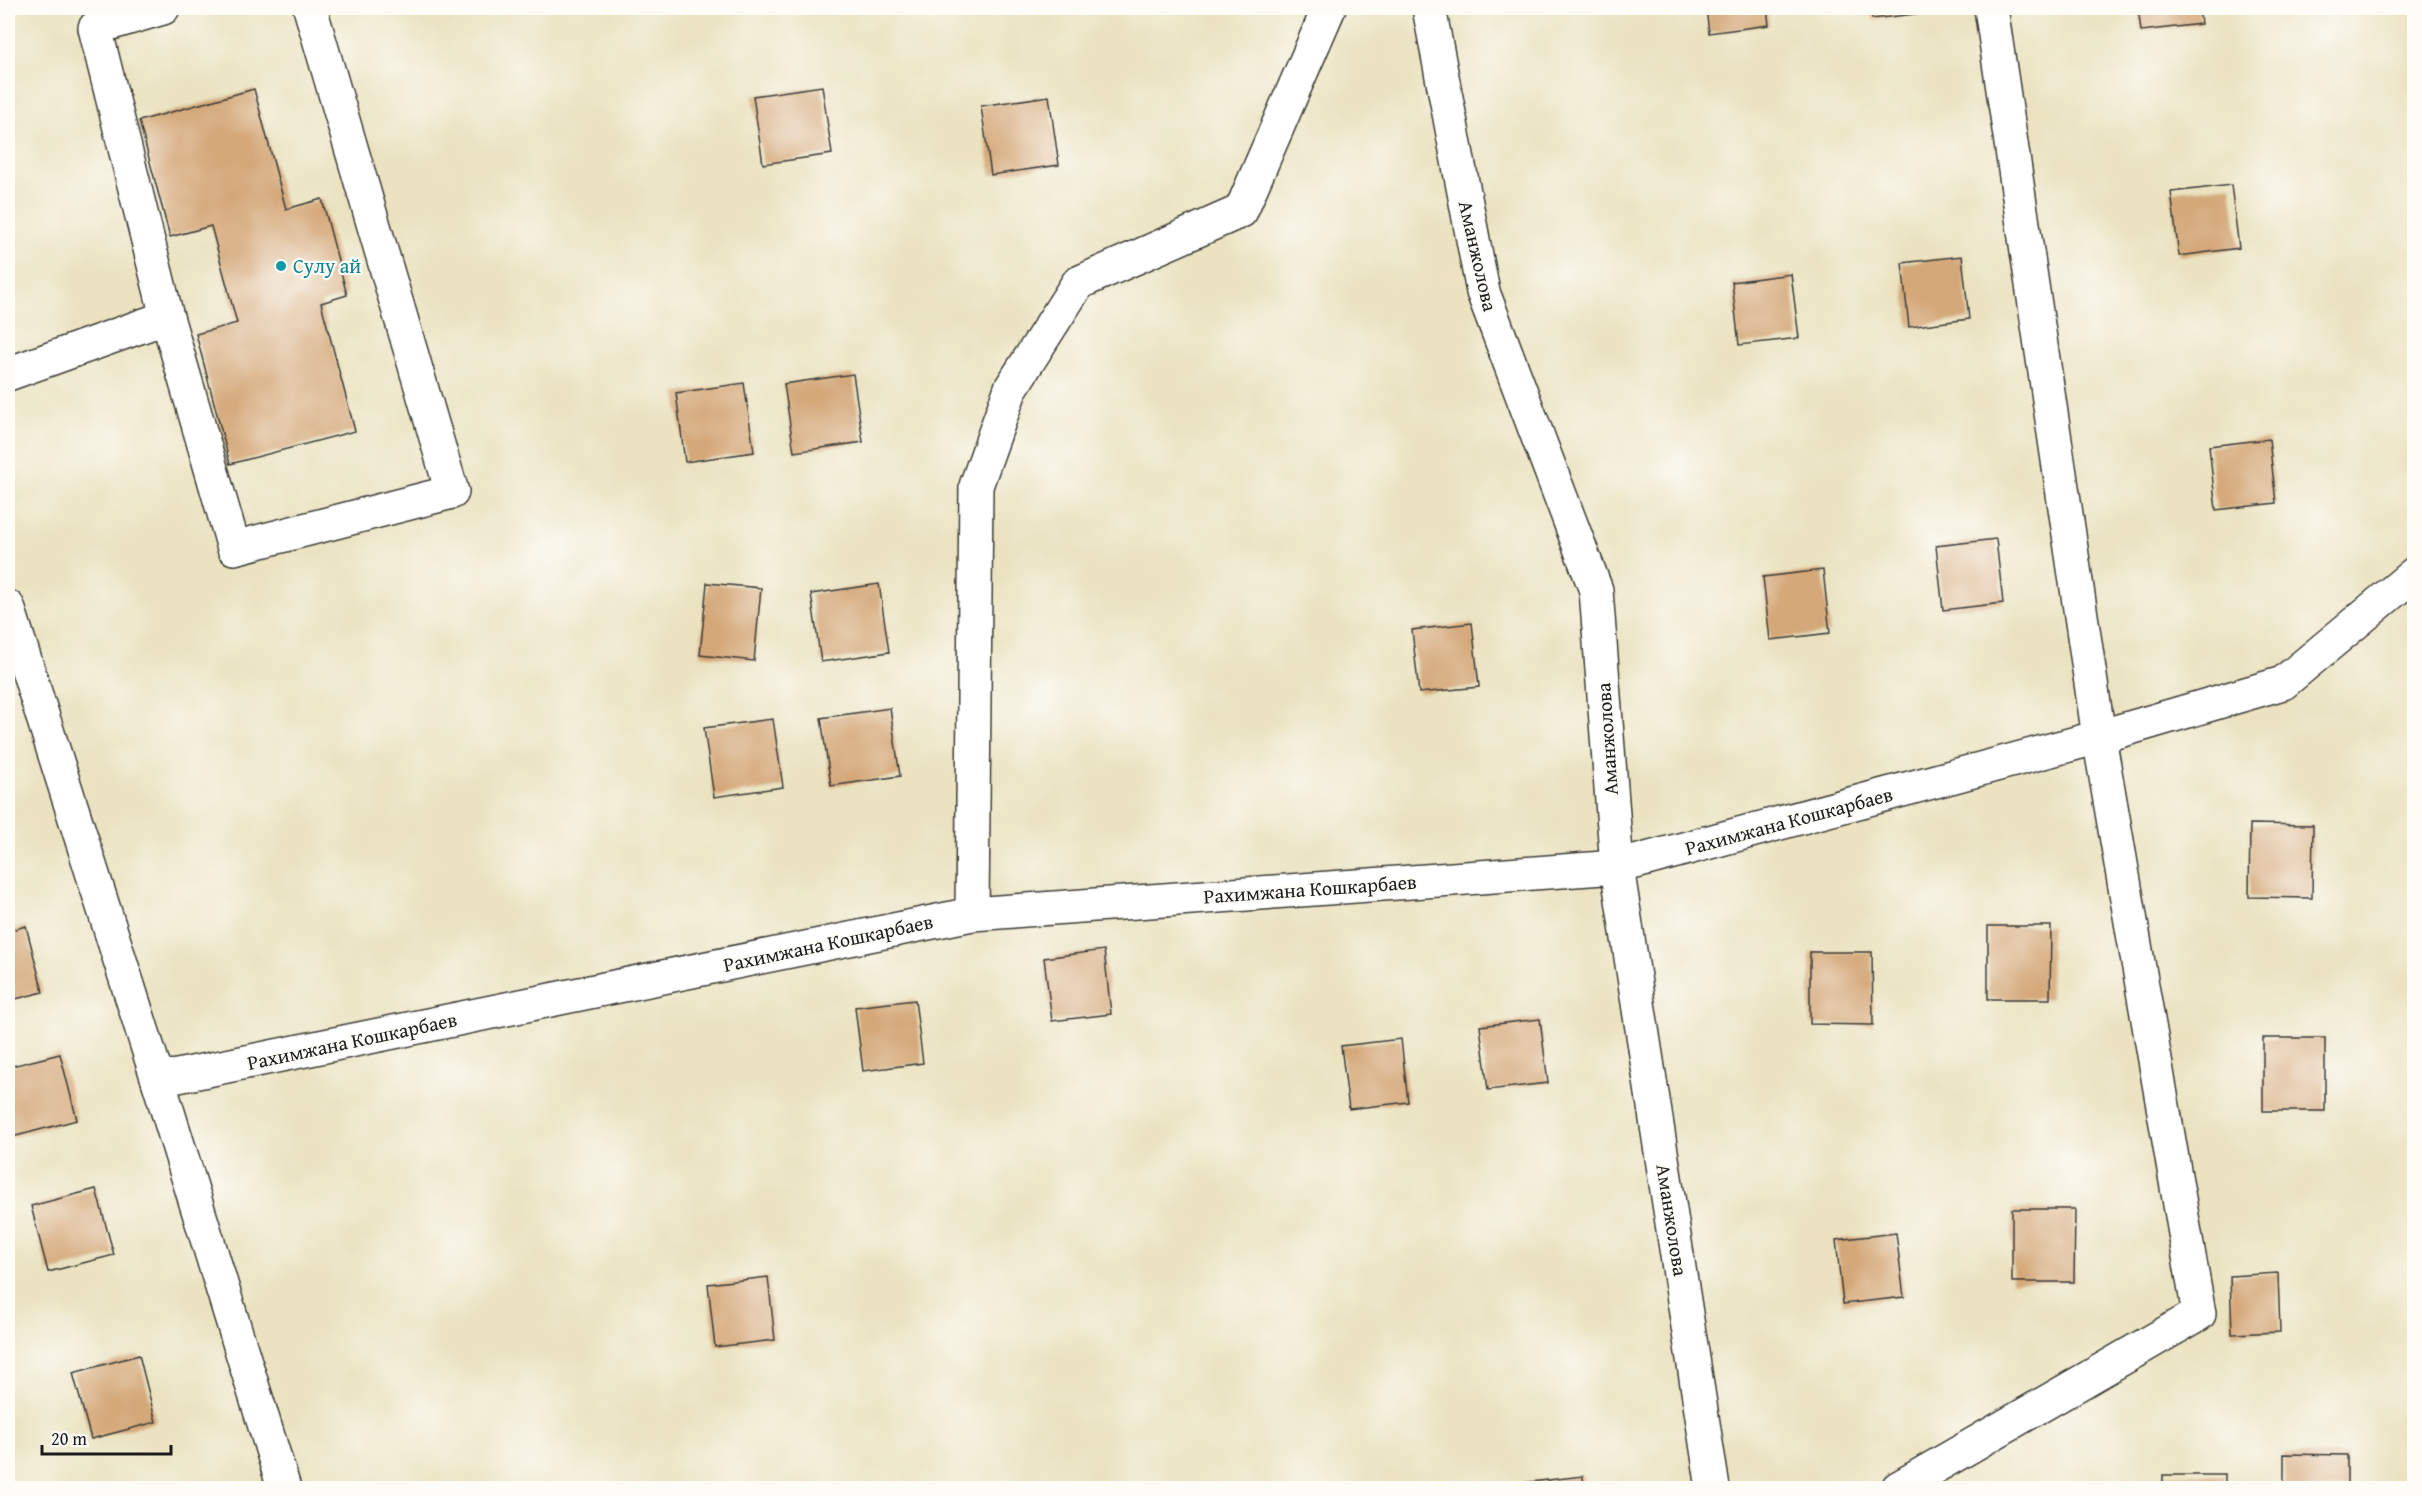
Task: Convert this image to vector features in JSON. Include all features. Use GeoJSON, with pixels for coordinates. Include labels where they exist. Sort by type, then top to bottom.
{"type":"FeatureCollection","features":[{"type":"Feature","properties":{"kind":"street"},"geometry":{"type":"LineString","coordinates":[[163,8],[92,18],[167,317],[234,548],[452,492],[310,8]]}},
{"type":"Feature","properties":{"kind":"street"},"geometry":{"type":"LineString","coordinates":[[972,914],[976,486],[1011,388],[1078,283],[1241,211],[1329,8]]}},
{"type":"Feature","properties":{"kind":"street","name":"Аманжолова"},"geometry":{"type":"LineString","coordinates":[[1429,8],[1483,292],[1596,590],[1617,867],[1713,1488]]}},
{"type":"Feature","properties":{"kind":"street"},"geometry":{"type":"LineString","coordinates":[[1898,1488],[2199,1314],[2099,737],[1991,8]]}},
{"type":"Feature","properties":{"kind":"street"},"geometry":{"type":"LineString","coordinates":[[8,374],[167,317]]}},
{"type":"Feature","properties":{"kind":"street","name":"Рахимжана Кошкарбаев"},"geometry":{"type":"LineString","coordinates":[[158,1080],[972,914],[1617,867],[2099,737],[2283,683],[2415,574]]}},
{"type":"Feature","properties":{"kind":"street"},"geometry":{"type":"LineString","coordinates":[[8,607],[284,1488]]}},
{"type":"Feature","properties":{"kind":"building"},"geometry":{"type":"Polygon","coordinates":[[[1706,8],[1767,8],[1769,25],[1709,33],[1706,8]]]}},
{"type":"Feature","properties":{"kind":"building"},"geometry":{"type":"Polygon","coordinates":[[[1871,8],[1931,8],[1932,12],[1872,19],[1871,8]]]}},
{"type":"Feature","properties":{"kind":"building"},"geometry":{"type":"Polygon","coordinates":[[[2138,8],[2199,8],[2201,24],[2141,31],[2138,8]]]}},
{"type":"Feature","properties":{"kind":"building"},"geometry":{"type":"Polygon","coordinates":[[[822,86],[832,154],[763,164],[753,96],[822,86]]]}},
{"type":"Feature","properties":{"kind":"building","name":"Сулу ай"},"geometry":{"type":"Polygon","coordinates":[[[254,89],[286,209],[322,199],[347,295],[321,303],[355,431],[230,464],[196,334],[237,323],[211,226],[170,237],[139,121],[254,89]]]}},
{"type":"Feature","properties":{"kind":"building"},"geometry":{"type":"Polygon","coordinates":[[[1049,96],[1059,165],[991,175],[981,106],[1049,96]]]}},
{"type":"Feature","properties":{"kind":"building"},"geometry":{"type":"Polygon","coordinates":[[[2231,185],[2239,248],[2179,256],[2171,192],[2231,185]]]}},
{"type":"Feature","properties":{"kind":"building"},"geometry":{"type":"Polygon","coordinates":[[[1962,256],[1969,319],[1909,327],[1902,263],[1962,256]]]}},
{"type":"Feature","properties":{"kind":"building"},"geometry":{"type":"Polygon","coordinates":[[[1791,274],[1799,338],[1739,345],[1732,282],[1791,274]]]}},
{"type":"Feature","properties":{"kind":"building"},"geometry":{"type":"Polygon","coordinates":[[[853,374],[863,442],[794,452],[784,384],[853,374]]]}},
{"type":"Feature","properties":{"kind":"building"},"geometry":{"type":"Polygon","coordinates":[[[744,383],[754,452],[685,462],[676,393],[744,383]]]}},
{"type":"Feature","properties":{"kind":"building"},"geometry":{"type":"Polygon","coordinates":[[[2269,439],[2276,503],[2216,510],[2209,446],[2269,439]]]}},
{"type":"Feature","properties":{"kind":"building"},"geometry":{"type":"Polygon","coordinates":[[[1996,539],[2003,603],[1943,610],[1936,546],[1996,539]]]}},
{"type":"Feature","properties":{"kind":"building"},"geometry":{"type":"Polygon","coordinates":[[[1823,570],[1830,633],[1770,640],[1763,577],[1823,570]]]}},
{"type":"Feature","properties":{"kind":"building"},"geometry":{"type":"Polygon","coordinates":[[[707,583],[761,588],[754,661],[700,655],[707,583]]]}},
{"type":"Feature","properties":{"kind":"building"},"geometry":{"type":"Polygon","coordinates":[[[879,584],[889,652],[821,662],[811,594],[879,584]]]}},
{"type":"Feature","properties":{"kind":"building"},"geometry":{"type":"Polygon","coordinates":[[[1472,623],[1479,687],[1419,693],[1412,630],[1472,623]]]}},
{"type":"Feature","properties":{"kind":"building"},"geometry":{"type":"Polygon","coordinates":[[[890,708],[900,776],[831,786],[821,718],[890,708]]]}},
{"type":"Feature","properties":{"kind":"building"},"geometry":{"type":"Polygon","coordinates":[[[773,719],[783,787],[714,797],[704,728],[773,719]]]}},
{"type":"Feature","properties":{"kind":"building"},"geometry":{"type":"Polygon","coordinates":[[[2250,824],[2313,825],[2312,898],[2249,897],[2250,824]]]}},
{"type":"Feature","properties":{"kind":"building"},"geometry":{"type":"Polygon","coordinates":[[[26,926],[43,992],[8,1001],[8,931],[26,926]]]}},
{"type":"Feature","properties":{"kind":"building"},"geometry":{"type":"Polygon","coordinates":[[[1988,926],[2051,926],[2050,999],[1988,999],[1988,926]]]}},
{"type":"Feature","properties":{"kind":"building"},"geometry":{"type":"Polygon","coordinates":[[[1104,950],[1111,1014],[1052,1021],[1044,958],[1104,950]]]}},
{"type":"Feature","properties":{"kind":"building"},"geometry":{"type":"Polygon","coordinates":[[[1810,952],[1872,952],[1873,1025],[1810,1024],[1810,952]]]}},
{"type":"Feature","properties":{"kind":"building"},"geometry":{"type":"Polygon","coordinates":[[[915,1000],[923,1063],[863,1071],[855,1007],[915,1000]]]}},
{"type":"Feature","properties":{"kind":"building"},"geometry":{"type":"Polygon","coordinates":[[[1540,1019],[1548,1083],[1488,1090],[1480,1026],[1540,1019]]]}},
{"type":"Feature","properties":{"kind":"building"},"geometry":{"type":"Polygon","coordinates":[[[2263,1038],[2325,1038],[2325,1111],[2263,1111],[2263,1038]]]}},
{"type":"Feature","properties":{"kind":"building"},"geometry":{"type":"Polygon","coordinates":[[[1401,1039],[1408,1102],[1349,1109],[1341,1046],[1401,1039]]]}},
{"type":"Feature","properties":{"kind":"building"},"geometry":{"type":"Polygon","coordinates":[[[60,1054],[77,1120],[12,1137],[8,1120],[8,1067],[60,1054]]]}},
{"type":"Feature","properties":{"kind":"building"},"geometry":{"type":"Polygon","coordinates":[[[96,1189],[114,1255],[48,1272],[31,1206],[96,1189]]]}},
{"type":"Feature","properties":{"kind":"building"},"geometry":{"type":"Polygon","coordinates":[[[2012,1209],[2075,1209],[2074,1282],[2012,1282],[2012,1209]]]}},
{"type":"Feature","properties":{"kind":"building"},"geometry":{"type":"Polygon","coordinates":[[[1896,1233],[1904,1297],[1843,1304],[1836,1240],[1896,1233]]]}},
{"type":"Feature","properties":{"kind":"building"},"geometry":{"type":"Polygon","coordinates":[[[2278,1273],[2280,1332],[2232,1334],[2230,1276],[2278,1273]]]}},
{"type":"Feature","properties":{"kind":"building"},"geometry":{"type":"Polygon","coordinates":[[[768,1277],[775,1340],[715,1347],[708,1284],[768,1277]]]}},
{"type":"Feature","properties":{"kind":"building"},"geometry":{"type":"Polygon","coordinates":[[[139,1355],[156,1422],[91,1439],[73,1373],[139,1355]]]}},
{"type":"Feature","properties":{"kind":"building"},"geometry":{"type":"Polygon","coordinates":[[[2284,1454],[2347,1455],[2347,1488],[2284,1488],[2284,1454]]]}},
{"type":"Feature","properties":{"kind":"building"},"geometry":{"type":"Polygon","coordinates":[[[2163,1475],[2225,1475],[2225,1488],[2163,1488],[2163,1475]]]}},
{"type":"Feature","properties":{"kind":"building"},"geometry":{"type":"Polygon","coordinates":[[[1583,1476],[1584,1488],[1523,1488],[1522,1483],[1583,1476]]]}},
{"type":"Feature","properties":{"kind":"place","name":"Сулу ай"},"geometry":{"type":"Point","coordinates":[281,266]}}]}
